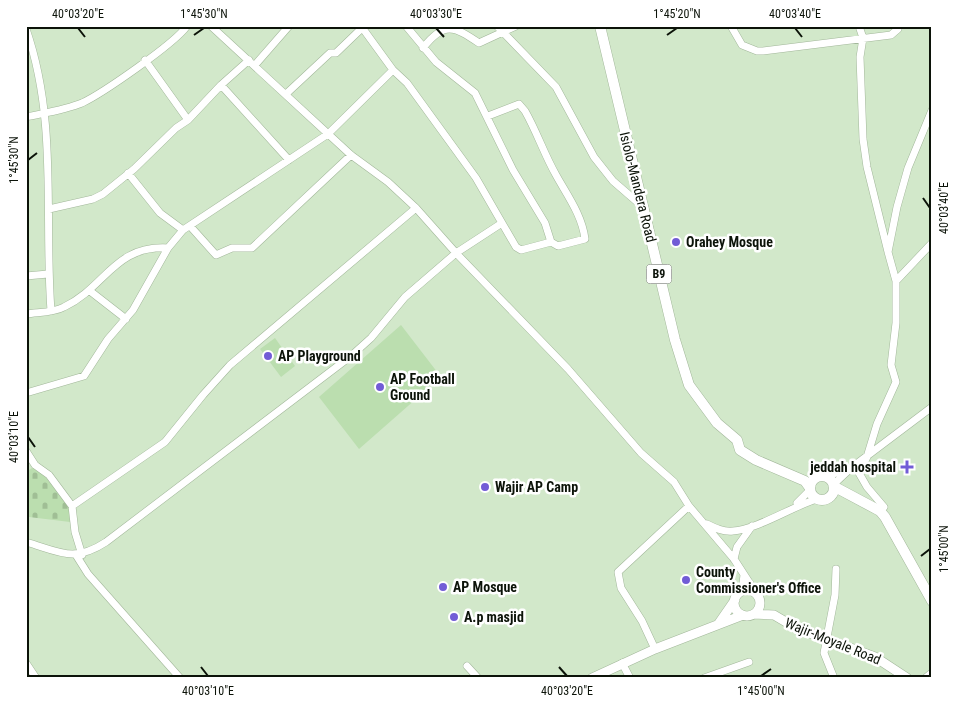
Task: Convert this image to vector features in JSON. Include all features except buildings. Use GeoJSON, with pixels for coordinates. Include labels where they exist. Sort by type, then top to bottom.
{"type":"FeatureCollection","features":[{"type":"Feature","properties":{"kind":"highway","name":"Isiolo-Mandera Road"},"geometry":{"type":"LineString","coordinates":[[600,26],[620,117],[645,209],[675,340],[689,385],[717,423],[738,440],[740,450],[756,460],[805,481],[810,489],[822,499],[854,498]]}},
{"type":"Feature","properties":{"kind":"highway","name":"Isiolo-Mandera Road"},"geometry":{"type":"LineString","coordinates":[[790,474],[807,474],[828,481],[854,498],[880,511],[894,531],[909,562],[932,600]]}},
{"type":"Feature","properties":{"kind":"highway"},"geometry":{"type":"LineString","coordinates":[[810,489],[812,481],[828,481],[833,494],[822,499]]}},
{"type":"Feature","properties":{"kind":"main road"},"geometry":{"type":"LineString","coordinates":[[718,624],[742,591],[747,590],[758,597],[774,615]]}},
{"type":"Feature","properties":{"kind":"main road"},"geometry":{"type":"LineString","coordinates":[[592,678],[622,663],[718,624],[743,615],[754,614],[758,610],[758,597]]}},
{"type":"Feature","properties":{"kind":"main road"},"geometry":{"type":"LineString","coordinates":[[735,600],[736,608],[743,615]]}},
{"type":"Feature","properties":{"kind":"main road","name":"Wajir-Moyale Road"},"geometry":{"type":"LineString","coordinates":[[754,614],[774,615],[796,628],[875,657],[893,666],[907,678]]}},
{"type":"Feature","properties":{"kind":"main road"},"geometry":{"type":"LineString","coordinates":[[927,678],[932,676]]}},
{"type":"Feature","properties":{"kind":"street"},"geometry":{"type":"LineString","coordinates":[[26,117],[73,106],[91,98],[145,60],[187,26]]}},
{"type":"Feature","properties":{"kind":"street"},"geometry":{"type":"LineString","coordinates":[[211,26],[351,155],[388,182],[416,208],[456,253],[568,369],[641,453],[674,482],[689,506],[734,559],[758,597]]}},
{"type":"Feature","properties":{"kind":"street"},"geometry":{"type":"LineString","coordinates":[[255,65],[289,26]]}},
{"type":"Feature","properties":{"kind":"street"},"geometry":{"type":"LineString","coordinates":[[406,26],[436,62],[475,93],[513,170],[545,223],[552,242],[558,246],[585,239],[584,230],[574,205],[555,174],[536,131],[519,104],[488,116]]}},
{"type":"Feature","properties":{"kind":"street"},"geometry":{"type":"LineString","coordinates":[[424,48],[432,37],[448,28],[457,29],[479,43],[499,29],[516,26]]}},
{"type":"Feature","properties":{"kind":"street"},"geometry":{"type":"LineString","coordinates":[[731,26],[742,45],[757,51],[820,45],[891,35],[898,29],[898,26]]}},
{"type":"Feature","properties":{"kind":"street"},"geometry":{"type":"LineString","coordinates":[[859,26],[863,38],[860,57],[863,139],[867,167],[896,281],[896,323],[891,366],[896,382],[877,424],[867,457],[858,473],[884,507],[880,511]]}},
{"type":"Feature","properties":{"kind":"street"},"geometry":{"type":"LineString","coordinates":[[286,94],[330,54],[336,53],[362,27],[393,70],[407,83],[471,172],[516,247],[521,250],[552,242]]}},
{"type":"Feature","properties":{"kind":"street"},"geometry":{"type":"LineString","coordinates":[[26,28],[39,69],[48,150],[48,274],[51,311]]}},
{"type":"Feature","properties":{"kind":"street"},"geometry":{"type":"LineString","coordinates":[[499,29],[556,87],[594,157],[613,181],[645,209]]}},
{"type":"Feature","properties":{"kind":"street"},"geometry":{"type":"LineString","coordinates":[[145,60],[188,120]]}},
{"type":"Feature","properties":{"kind":"street"},"geometry":{"type":"LineString","coordinates":[[49,209],[93,199],[103,194],[176,128],[188,120],[221,85],[249,60]]}},
{"type":"Feature","properties":{"kind":"street"},"geometry":{"type":"LineString","coordinates":[[26,392],[84,376],[108,339],[126,319],[168,248],[183,230],[328,134],[393,70]]}},
{"type":"Feature","properties":{"kind":"street"},"geometry":{"type":"LineString","coordinates":[[221,85],[289,160]]}},
{"type":"Feature","properties":{"kind":"street"},"geometry":{"type":"LineString","coordinates":[[888,252],[908,168],[932,110]]}},
{"type":"Feature","properties":{"kind":"street"},"geometry":{"type":"LineString","coordinates":[[190,226],[216,255],[232,248],[252,248],[351,155]]}},
{"type":"Feature","properties":{"kind":"street"},"geometry":{"type":"LineString","coordinates":[[128,173],[160,212],[183,230]]}},
{"type":"Feature","properties":{"kind":"street"},"geometry":{"type":"LineString","coordinates":[[72,506],[165,442],[203,394],[230,365],[416,208]]}},
{"type":"Feature","properties":{"kind":"street"},"geometry":{"type":"LineString","coordinates":[[26,542],[79,555],[92,551],[129,526],[351,356],[375,333],[405,298],[456,253],[502,223]]}},
{"type":"Feature","properties":{"kind":"street"},"geometry":{"type":"LineString","coordinates":[[896,281],[932,243]]}},
{"type":"Feature","properties":{"kind":"street"},"geometry":{"type":"LineString","coordinates":[[26,314],[65,307],[90,291],[127,256],[141,250],[168,248]]}},
{"type":"Feature","properties":{"kind":"street"},"geometry":{"type":"LineString","coordinates":[[26,276],[48,274]]}},
{"type":"Feature","properties":{"kind":"street"},"geometry":{"type":"LineString","coordinates":[[90,291],[126,319]]}},
{"type":"Feature","properties":{"kind":"street"},"geometry":{"type":"LineString","coordinates":[[828,481],[867,457],[932,407]]}},
{"type":"Feature","properties":{"kind":"street"},"geometry":{"type":"LineString","coordinates":[[26,451],[35,465],[49,475],[72,506],[79,555],[88,574],[180,678]]}},
{"type":"Feature","properties":{"kind":"street"},"geometry":{"type":"LineString","coordinates":[[791,508],[810,489]]}},
{"type":"Feature","properties":{"kind":"street"},"geometry":{"type":"LineString","coordinates":[[704,522],[721,530],[733,531],[752,526],[791,508],[822,499]]}},
{"type":"Feature","properties":{"kind":"street"},"geometry":{"type":"LineString","coordinates":[[655,649],[642,621],[621,588],[618,572],[689,506]]}},
{"type":"Feature","properties":{"kind":"street"},"geometry":{"type":"LineString","coordinates":[[734,559],[737,547],[752,526]]}},
{"type":"Feature","properties":{"kind":"street"},"geometry":{"type":"LineString","coordinates":[[833,677],[824,653],[835,596],[836,569]]}},
{"type":"Feature","properties":{"kind":"street"},"geometry":{"type":"LineString","coordinates":[[742,591],[744,574]]}},
{"type":"Feature","properties":{"kind":"street"},"geometry":{"type":"LineString","coordinates":[[704,678],[749,662]]}},
{"type":"Feature","properties":{"kind":"street"},"geometry":{"type":"LineString","coordinates":[[26,663],[36,678]]}},
{"type":"Feature","properties":{"kind":"street"},"geometry":{"type":"LineString","coordinates":[[622,663],[630,678]]}},
{"type":"Feature","properties":{"kind":"street"},"geometry":{"type":"LineString","coordinates":[[467,666],[478,678]]}},
{"type":"Feature","properties":{"kind":"green space","name":"AP Football Ground"},"geometry":{"type":"Polygon","coordinates":[[[401,325],[441,377],[359,449],[319,397],[401,325]]]}},
{"type":"Feature","properties":{"kind":"green space"},"geometry":{"type":"Polygon","coordinates":[[[275,338],[295,366],[281,377],[260,349],[275,338]]]}},
{"type":"Feature","properties":{"kind":"green space"},"geometry":{"type":"Polygon","coordinates":[[[32,468],[43,474],[69,507],[70,522],[29,517],[26,508],[26,472],[32,468]]]}},
{"type":"Feature","properties":{"kind":"place","name":"Orahey Mosque"},"geometry":{"type":"Point","coordinates":[676,242]}},
{"type":"Feature","properties":{"kind":"place","name":"AP Playground"},"geometry":{"type":"Point","coordinates":[268,356]}},
{"type":"Feature","properties":{"kind":"place","name":"AP Football Ground"},"geometry":{"type":"Point","coordinates":[380,387]}},
{"type":"Feature","properties":{"kind":"place","name":"jeddah hospital"},"geometry":{"type":"Point","coordinates":[907,467]}},
{"type":"Feature","properties":{"kind":"place","name":"Wajir AP Camp"},"geometry":{"type":"Point","coordinates":[485,487]}},
{"type":"Feature","properties":{"kind":"place","name":"County Commissioner's Office"},"geometry":{"type":"Point","coordinates":[686,580]}},
{"type":"Feature","properties":{"kind":"place","name":"AP Mosque"},"geometry":{"type":"Point","coordinates":[443,587]}},
{"type":"Feature","properties":{"kind":"place","name":"A.p masjid"},"geometry":{"type":"Point","coordinates":[454,617]}}]}
